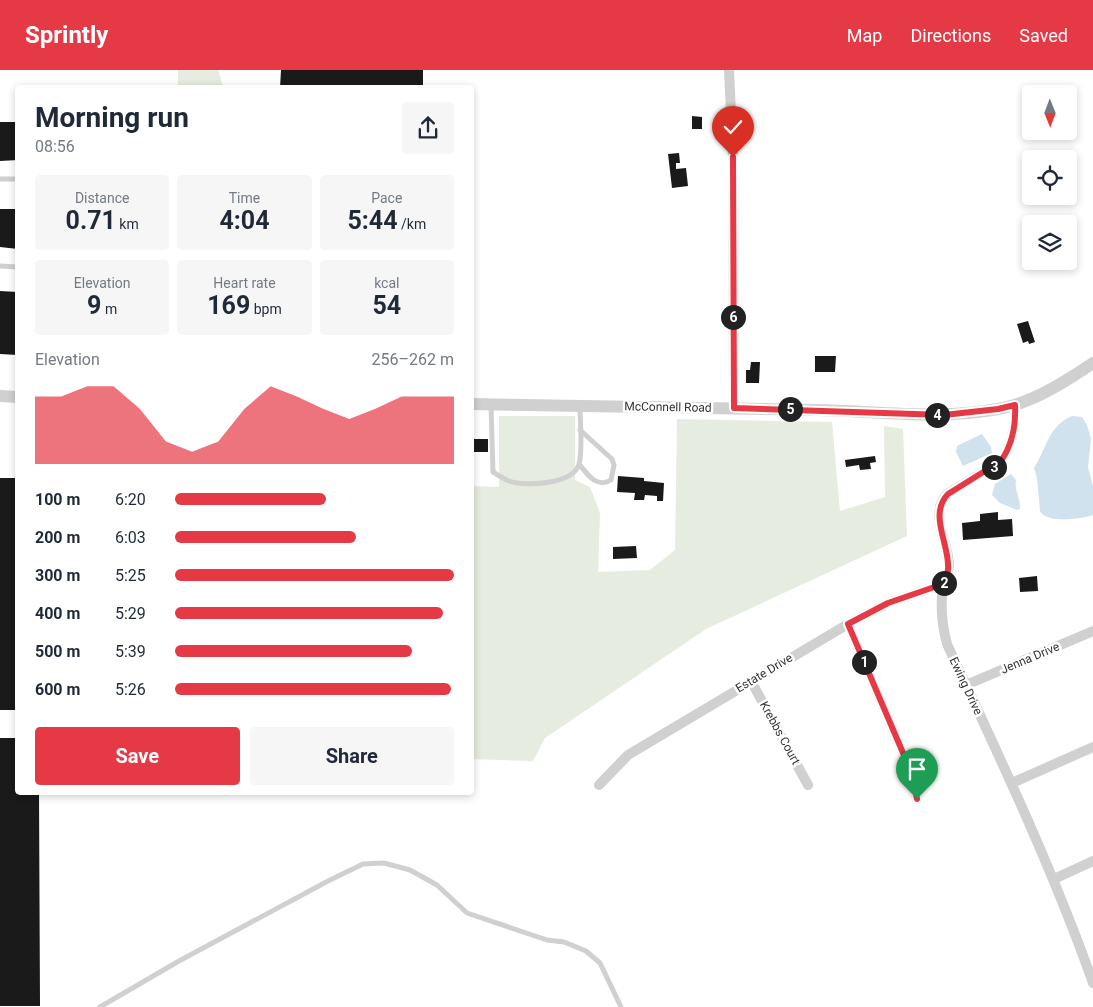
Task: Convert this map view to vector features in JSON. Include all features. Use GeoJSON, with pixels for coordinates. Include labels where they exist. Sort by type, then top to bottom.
{"type":"FeatureCollection","features":[{"type":"Feature","properties":{"kind":"street"},"geometry":{"type":"LineString","coordinates":[[729,70],[733,157],[734,408]]}},
{"type":"Feature","properties":{"kind":"street","name":"McConnell Road"},"geometry":{"type":"LineString","coordinates":[[474,404],[734,408],[944,415],[998,409],[1015,405],[1070,378],[1093,363]]}},
{"type":"Feature","properties":{"kind":"street"},"geometry":{"type":"LineString","coordinates":[[0,396],[15,397]]}},
{"type":"Feature","properties":{"kind":"street","name":"Ewing Drive"},"geometry":{"type":"LineString","coordinates":[[1015,405],[1015,425],[1006,454],[1001,461],[943,499],[939,520],[949,564],[943,584],[941,613],[943,629],[947,644],[1012,783],[1054,879],[1093,983]]}},
{"type":"Feature","properties":{"kind":"street","name":"Estate Drive"},"geometry":{"type":"LineString","coordinates":[[599,785],[628,754],[848,624],[888,603],[943,584]]}},
{"type":"Feature","properties":{"kind":"street"},"geometry":{"type":"LineString","coordinates":[[848,624],[912,774],[917,799]]}},
{"type":"Feature","properties":{"kind":"street","name":"Jenna Drive"},"geometry":{"type":"LineString","coordinates":[[966,685],[1093,631]]}},
{"type":"Feature","properties":{"kind":"street","name":"Krebbs Court"},"geometry":{"type":"LineString","coordinates":[[751,681],[808,785]]}},
{"type":"Feature","properties":{"kind":"street"},"geometry":{"type":"LineString","coordinates":[[1012,783],[1093,747]]}},
{"type":"Feature","properties":{"kind":"street"},"geometry":{"type":"LineString","coordinates":[[1054,879],[1093,861]]}},
{"type":"Feature","properties":{"kind":"lane"},"geometry":{"type":"LineString","coordinates":[[0,179],[15,179]]}},
{"type":"Feature","properties":{"kind":"lane"},"geometry":{"type":"LineString","coordinates":[[0,266],[15,267]]}},
{"type":"Feature","properties":{"kind":"lane"},"geometry":{"type":"LineString","coordinates":[[490,404],[492,472],[510,482],[544,483],[559,480],[574,473],[579,464],[580,405]]}},
{"type":"Feature","properties":{"kind":"lane"},"geometry":{"type":"LineString","coordinates":[[579,464],[593,480],[599,483],[607,483],[611,480],[614,465],[612,459],[580,430]]}},
{"type":"Feature","properties":{"kind":"lane"},"geometry":{"type":"LineString","coordinates":[[100,1007],[179,961],[328,881],[363,864],[384,863],[410,870],[437,885],[467,913],[547,940],[564,942],[586,951],[600,963],[621,1007]]}},
{"type":"Feature","properties":{"kind":"shaded area"},"geometry":{"type":"Polygon","coordinates":[[[178,70],[218,70],[222,85],[178,85],[178,70]]]}},
{"type":"Feature","properties":{"kind":"shaded area"},"geometry":{"type":"Polygon","coordinates":[[[499,416],[575,416],[575,480],[590,487],[600,513],[598,572],[650,570],[675,550],[677,419],[832,422],[840,511],[885,497],[884,426],[903,429],[907,536],[706,629],[545,738],[533,761],[474,759],[474,486],[499,487],[499,416]]]}},
{"type":"Feature","properties":{"kind":"water"},"geometry":{"type":"Polygon","coordinates":[[[1072,416],[1082,417],[1087,425],[1091,439],[1088,467],[1093,486],[1093,515],[1073,519],[1050,518],[1040,511],[1037,478],[1034,468],[1053,432],[1064,420],[1072,416]]]}},
{"type":"Feature","properties":{"kind":"water"},"geometry":{"type":"Polygon","coordinates":[[[982,434],[991,447],[992,453],[963,466],[956,452],[957,446],[982,434]]]}},
{"type":"Feature","properties":{"kind":"water"},"geometry":{"type":"Polygon","coordinates":[[[1011,474],[1016,480],[1020,505],[1020,509],[1017,510],[1000,503],[992,495],[995,484],[1011,474]]]}},
{"type":"Feature","properties":{"kind":"building"},"geometry":{"type":"Polygon","coordinates":[[[281,70],[423,70],[423,85],[280,85],[281,70]]]}},
{"type":"Feature","properties":{"kind":"building"},"geometry":{"type":"Polygon","coordinates":[[[692,116],[702,117],[702,129],[692,129],[692,116]]]}},
{"type":"Feature","properties":{"kind":"building"},"geometry":{"type":"Polygon","coordinates":[[[0,122],[15,122],[15,160],[0,161],[0,122]]]}},
{"type":"Feature","properties":{"kind":"building"},"geometry":{"type":"Polygon","coordinates":[[[679,153],[680,163],[676,163],[676,169],[686,168],[688,186],[672,188],[668,154],[679,153]]]}},
{"type":"Feature","properties":{"kind":"building"},"geometry":{"type":"Polygon","coordinates":[[[0,209],[15,209],[15,249],[0,247],[0,209]]]}},
{"type":"Feature","properties":{"kind":"building"},"geometry":{"type":"Polygon","coordinates":[[[0,291],[15,292],[15,355],[0,354],[0,291]]]}},
{"type":"Feature","properties":{"kind":"building"},"geometry":{"type":"Polygon","coordinates":[[[1028,321],[1035,342],[1029,344],[1028,341],[1023,343],[1017,324],[1028,321]]]}},
{"type":"Feature","properties":{"kind":"building"},"geometry":{"type":"Polygon","coordinates":[[[815,356],[836,356],[835,372],[815,372],[815,356]]]}},
{"type":"Feature","properties":{"kind":"building"},"geometry":{"type":"Polygon","coordinates":[[[751,362],[760,362],[759,383],[746,383],[746,370],[750,370],[751,362]]]}},
{"type":"Feature","properties":{"kind":"building"},"geometry":{"type":"Polygon","coordinates":[[[474,439],[488,439],[488,452],[474,452],[474,439]]]}},
{"type":"Feature","properties":{"kind":"building"},"geometry":{"type":"Polygon","coordinates":[[[875,456],[876,462],[870,463],[871,469],[860,470],[859,465],[846,467],[845,460],[875,456]]]}},
{"type":"Feature","properties":{"kind":"building"},"geometry":{"type":"Polygon","coordinates":[[[618,476],[644,478],[644,481],[664,483],[663,501],[657,501],[657,496],[645,495],[644,500],[634,500],[635,493],[617,492],[618,476]]]}},
{"type":"Feature","properties":{"kind":"building"},"geometry":{"type":"Polygon","coordinates":[[[0,478],[15,478],[15,710],[0,710],[0,478]]]}},
{"type":"Feature","properties":{"kind":"building"},"geometry":{"type":"Polygon","coordinates":[[[998,512],[998,520],[1012,519],[1013,536],[963,540],[962,523],[980,521],[980,514],[998,512]]]}},
{"type":"Feature","properties":{"kind":"building"},"geometry":{"type":"Polygon","coordinates":[[[636,546],[637,558],[613,559],[613,547],[636,546]]]}},
{"type":"Feature","properties":{"kind":"building"},"geometry":{"type":"Polygon","coordinates":[[[1037,576],[1038,591],[1020,592],[1019,578],[1037,576]]]}},
{"type":"Feature","properties":{"kind":"building"},"geometry":{"type":"Polygon","coordinates":[[[0,738],[15,738],[15,795],[39,795],[40,1006],[0,1006],[0,738]]]}},
{"type":"Feature","properties":{"kind":"route"},"geometry":{"type":"LineString","coordinates":[[733,157],[734,408],[944,415],[998,409],[1015,405],[1015,425],[1006,454],[1001,461],[943,499],[939,520],[949,564],[948,573],[943,584],[888,603],[848,624],[912,774],[917,799]]}}]}
